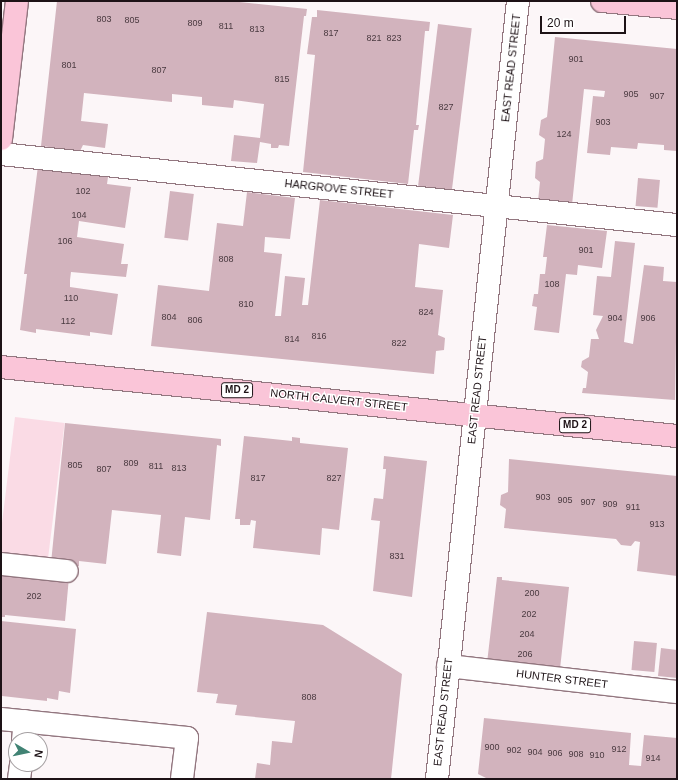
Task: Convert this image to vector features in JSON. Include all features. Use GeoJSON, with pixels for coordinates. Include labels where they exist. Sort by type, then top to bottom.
{"type":"FeatureCollection","features":[{"type":"Feature","properties":{"kind":"main road"},"geometry":{"type":"LineString","coordinates":[[1,139],[17,1]]}},
{"type":"Feature","properties":{"kind":"main road"},"geometry":{"type":"LineString","coordinates":[[602,1],[677,8]]}},
{"type":"Feature","properties":{"kind":"main road","name":"NORTH CALVERT STREET"},"geometry":{"type":"LineString","coordinates":[[1,367],[474,414],[677,436]]}},
{"type":"Feature","properties":{"kind":"street","name":"EAST READ STREET"},"geometry":{"type":"LineString","coordinates":[[436,779],[518,1]]}},
{"type":"Feature","properties":{"kind":"street","name":"HARGROVE STREET"},"geometry":{"type":"LineString","coordinates":[[1,154],[677,224]]}},
{"type":"Feature","properties":{"kind":"street"},"geometry":{"type":"LineString","coordinates":[[1,564],[67,571]]}},
{"type":"Feature","properties":{"kind":"street","name":"HUNTER STREET"},"geometry":{"type":"LineString","coordinates":[[448,666],[677,692]]}},
{"type":"Feature","properties":{"kind":"street"},"geometry":{"type":"LineString","coordinates":[[1,719],[24,731],[187,738],[182,779]]}},
{"type":"Feature","properties":{"kind":"shaded area"},"geometry":{"type":"Polygon","coordinates":[[[15,417],[65,423],[48,560],[1,554],[1,531],[15,417]]]}},
{"type":"Feature","properties":{"kind":"building"},"geometry":{"type":"Polygon","coordinates":[[[57,1],[230,1],[307,9],[306,16],[304,16],[289,146],[279,145],[278,148],[271,148],[271,144],[260,142],[257,163],[231,161],[234,135],[260,138],[264,104],[234,100],[233,108],[202,105],[202,97],[172,94],[172,102],[84,93],[81,121],[108,124],[105,148],[83,145],[80,151],[41,146],[57,1]]]}},
{"type":"Feature","properties":{"kind":"building"},"geometry":{"type":"Polygon","coordinates":[[[317,10],[430,22],[429,31],[425,31],[416,125],[419,125],[418,130],[414,130],[408,184],[303,172],[315,55],[307,54],[312,17],[317,17],[317,10]]]}},
{"type":"Feature","properties":{"kind":"building"},"geometry":{"type":"Polygon","coordinates":[[[438,24],[472,28],[452,190],[418,186],[438,24]]]}},
{"type":"Feature","properties":{"kind":"building"},"geometry":{"type":"Polygon","coordinates":[[[555,37],[677,49],[677,151],[664,150],[664,145],[638,143],[637,149],[611,147],[610,155],[587,153],[593,96],[604,97],[605,91],[584,89],[572,205],[538,201],[540,182],[535,178],[536,162],[543,159],[545,139],[539,135],[541,120],[547,117],[555,37]]]}},
{"type":"Feature","properties":{"kind":"building"},"geometry":{"type":"Polygon","coordinates":[[[38,166],[46,170],[108,177],[107,184],[131,187],[125,228],[79,221],[77,237],[124,244],[121,264],[128,264],[126,277],[71,272],[70,287],[118,294],[112,335],[90,332],[90,336],[36,329],[36,333],[20,330],[27,274],[24,274],[38,166]]]}},
{"type":"Feature","properties":{"kind":"building"},"geometry":{"type":"Polygon","coordinates":[[[638,178],[660,180],[657,208],[636,206],[638,178]]]}},
{"type":"Feature","properties":{"kind":"building"},"geometry":{"type":"Polygon","coordinates":[[[170,191],[194,194],[188,241],[164,238],[170,191]]]}},
{"type":"Feature","properties":{"kind":"building"},"geometry":{"type":"Polygon","coordinates":[[[247,192],[295,198],[290,239],[265,237],[264,252],[282,254],[275,316],[281,316],[285,276],[305,278],[302,305],[308,305],[320,200],[453,215],[449,248],[419,244],[415,287],[443,290],[438,335],[445,338],[444,350],[436,351],[434,374],[151,346],[158,285],[209,291],[217,223],[243,226],[247,192]]]}},
{"type":"Feature","properties":{"kind":"building"},"geometry":{"type":"Polygon","coordinates":[[[547,225],[607,231],[602,268],[578,265],[577,275],[566,274],[559,333],[534,330],[537,307],[532,306],[534,294],[538,294],[540,274],[545,274],[547,257],[543,257],[547,225]]]}},
{"type":"Feature","properties":{"kind":"building"},"geometry":{"type":"Polygon","coordinates":[[[615,241],[635,243],[624,342],[633,344],[644,265],[664,267],[663,281],[677,282],[675,400],[582,393],[583,388],[586,388],[588,372],[581,367],[582,361],[589,357],[591,339],[599,339],[596,330],[603,316],[593,315],[597,276],[611,277],[615,241]]]}},
{"type":"Feature","properties":{"kind":"building"},"geometry":{"type":"Polygon","coordinates":[[[65,423],[221,439],[221,446],[217,445],[210,520],[185,517],[181,556],[157,553],[161,515],[112,510],[106,564],[79,561],[79,566],[51,563],[65,423]]]}},
{"type":"Feature","properties":{"kind":"building"},"geometry":{"type":"Polygon","coordinates":[[[244,436],[292,441],[292,437],[300,438],[300,443],[348,448],[339,530],[322,528],[320,555],[253,548],[256,521],[251,520],[250,525],[240,525],[240,519],[235,519],[244,436]]]}},
{"type":"Feature","properties":{"kind":"building"},"geometry":{"type":"Polygon","coordinates":[[[384,456],[427,461],[412,597],[373,591],[380,521],[371,520],[374,498],[383,499],[386,469],[383,469],[384,456]]]}},
{"type":"Feature","properties":{"kind":"building"},"geometry":{"type":"Polygon","coordinates":[[[509,459],[677,476],[677,576],[637,571],[640,542],[635,541],[631,546],[621,545],[616,539],[504,528],[506,509],[500,505],[501,495],[508,492],[509,459]]]}},
{"type":"Feature","properties":{"kind":"building"},"geometry":{"type":"Polygon","coordinates":[[[1,570],[69,577],[65,621],[5,615],[5,617],[1,617],[1,570]]]}},
{"type":"Feature","properties":{"kind":"building"},"geometry":{"type":"Polygon","coordinates":[[[497,577],[502,577],[502,580],[569,587],[560,669],[487,663],[497,577]]]}},
{"type":"Feature","properties":{"kind":"building"},"geometry":{"type":"Polygon","coordinates":[[[207,612],[323,625],[402,674],[391,779],[255,779],[257,763],[270,765],[272,741],[292,743],[295,721],[235,715],[237,705],[216,703],[218,694],[197,692],[207,612]]]}},
{"type":"Feature","properties":{"kind":"building"},"geometry":{"type":"Polygon","coordinates":[[[1,621],[76,629],[70,693],[59,691],[58,700],[47,698],[47,701],[2,696],[1,621]]]}},
{"type":"Feature","properties":{"kind":"building"},"geometry":{"type":"Polygon","coordinates":[[[634,641],[657,643],[654,672],[631,670],[634,641]]]}},
{"type":"Feature","properties":{"kind":"building"},"geometry":{"type":"Polygon","coordinates":[[[661,648],[677,650],[677,678],[658,676],[661,648]]]}},
{"type":"Feature","properties":{"kind":"building"},"geometry":{"type":"Polygon","coordinates":[[[484,718],[631,733],[629,765],[641,766],[644,735],[677,738],[677,779],[488,779],[478,774],[484,718]]]}}]}
